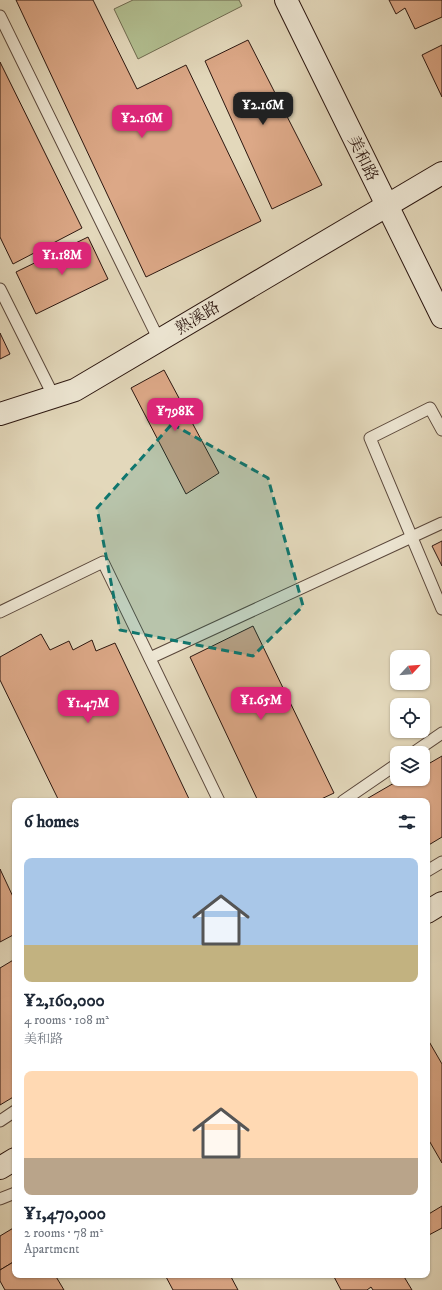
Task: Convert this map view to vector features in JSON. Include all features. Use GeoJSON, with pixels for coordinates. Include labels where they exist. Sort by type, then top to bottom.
{"type":"FeatureCollection","features":[{"type":"Feature","properties":{"kind":"street","name":"美和路"},"geometry":{"type":"LineString","coordinates":[[286,0],[442,316]]}},
{"type":"Feature","properties":{"kind":"street","name":"熟溪路"},"geometry":{"type":"LineString","coordinates":[[0,414],[75,390],[442,173]]}},
{"type":"Feature","properties":{"kind":"street"},"geometry":{"type":"LineString","coordinates":[[430,910],[442,903]]}},
{"type":"Feature","properties":{"kind":"street"},"geometry":{"type":"LineString","coordinates":[[0,1168],[12,1161]]}},
{"type":"Feature","properties":{"kind":"lane"},"geometry":{"type":"LineString","coordinates":[[0,16],[160,340]]}},
{"type":"Feature","properties":{"kind":"lane"},"geometry":{"type":"LineString","coordinates":[[0,289],[54,397]]}},
{"type":"Feature","properties":{"kind":"lane"},"geometry":{"type":"LineString","coordinates":[[442,430],[430,408],[370,438],[442,609]]}},
{"type":"Feature","properties":{"kind":"lane"},"geometry":{"type":"LineString","coordinates":[[150,658],[442,523]]}},
{"type":"Feature","properties":{"kind":"lane"},"geometry":{"type":"LineString","coordinates":[[0,612],[103,562],[218,798]]}},
{"type":"Feature","properties":{"kind":"lane"},"geometry":{"type":"LineString","coordinates":[[423,746],[442,733]]}},
{"type":"Feature","properties":{"kind":"lane"},"geometry":{"type":"LineString","coordinates":[[347,798],[390,769]]}},
{"type":"Feature","properties":{"kind":"lane"},"geometry":{"type":"LineString","coordinates":[[430,869],[442,862]]}},
{"type":"Feature","properties":{"kind":"lane"},"geometry":{"type":"LineString","coordinates":[[0,1121],[12,1114]]}},
{"type":"Feature","properties":{"kind":"lane"},"geometry":{"type":"LineString","coordinates":[[0,1199],[12,1194]]}},
{"type":"Feature","properties":{"kind":"highlighted area"},"geometry":{"type":"Polygon","coordinates":[[[172,424],[268,478],[303,606],[253,656],[120,630],[97,508],[172,424]]]}},
{"type":"Feature","properties":{"kind":"green space"},"geometry":{"type":"Polygon","coordinates":[[[133,0],[239,0],[242,6],[138,59],[114,9],[133,0]]]}},
{"type":"Feature","properties":{"kind":"building"},"geometry":{"type":"Polygon","coordinates":[[[16,0],[93,0],[137,89],[186,65],[261,221],[146,277],[16,0]]]}},
{"type":"Feature","properties":{"kind":"building"},"geometry":{"type":"Polygon","coordinates":[[[389,0],[442,0],[442,17],[415,29],[405,8],[396,14],[389,0]]]}},
{"type":"Feature","properties":{"kind":"building"},"geometry":{"type":"Polygon","coordinates":[[[248,40],[322,185],[272,209],[205,61],[248,40]]]}},
{"type":"Feature","properties":{"kind":"building"},"geometry":{"type":"Polygon","coordinates":[[[442,45],[442,97],[422,55],[442,45]]]}},
{"type":"Feature","properties":{"kind":"building"},"geometry":{"type":"Polygon","coordinates":[[[0,62],[82,228],[13,264],[0,237],[0,62]]]}},
{"type":"Feature","properties":{"kind":"building"},"geometry":{"type":"Polygon","coordinates":[[[88,237],[108,279],[36,314],[16,272],[88,237]]]}},
{"type":"Feature","properties":{"kind":"building"},"geometry":{"type":"Polygon","coordinates":[[[0,333],[10,354],[0,359],[0,333]]]}},
{"type":"Feature","properties":{"kind":"building"},"geometry":{"type":"Polygon","coordinates":[[[164,370],[219,473],[186,494],[131,388],[164,370]]]}},
{"type":"Feature","properties":{"kind":"building"},"geometry":{"type":"Polygon","coordinates":[[[442,541],[442,566],[432,546],[442,541]]]}},
{"type":"Feature","properties":{"kind":"building"},"geometry":{"type":"Polygon","coordinates":[[[253,626],[334,793],[323,798],[257,798],[190,657],[253,626]]]}},
{"type":"Feature","properties":{"kind":"building"},"geometry":{"type":"Polygon","coordinates":[[[41,634],[50,650],[69,641],[73,650],[92,640],[96,651],[115,643],[189,798],[58,798],[0,680],[0,657],[41,634]]]}},
{"type":"Feature","properties":{"kind":"building"},"geometry":{"type":"Polygon","coordinates":[[[442,756],[442,837],[430,844],[430,798],[368,798],[390,785],[430,786],[430,763],[442,756]]]}},
{"type":"Feature","properties":{"kind":"building"},"geometry":{"type":"Polygon","coordinates":[[[0,869],[12,895],[12,936],[0,942],[0,869]]]}},
{"type":"Feature","properties":{"kind":"building"},"geometry":{"type":"Polygon","coordinates":[[[12,961],[12,1098],[0,1105],[0,968],[12,961]]]}},
{"type":"Feature","properties":{"kind":"building"},"geometry":{"type":"Polygon","coordinates":[[[430,1043],[442,1064],[442,1163],[430,1142],[430,1043]]]}},
{"type":"Feature","properties":{"kind":"building"},"geometry":{"type":"Polygon","coordinates":[[[442,1206],[442,1228],[430,1234],[430,1213],[442,1206]]]}},
{"type":"Feature","properties":{"kind":"building"},"geometry":{"type":"Polygon","coordinates":[[[12,1229],[12,1263],[0,1270],[0,1236],[12,1229]]]}},
{"type":"Feature","properties":{"kind":"building"},"geometry":{"type":"Polygon","coordinates":[[[12,1263],[12,1278],[57,1278],[64,1290],[5,1290],[0,1281],[0,1270],[12,1263]]]}},
{"type":"Feature","properties":{"kind":"building"},"geometry":{"type":"Polygon","coordinates":[[[167,1278],[232,1278],[238,1290],[173,1290],[167,1278]]]}},
{"type":"Feature","properties":{"kind":"building"},"geometry":{"type":"Polygon","coordinates":[[[335,1278],[405,1278],[412,1290],[373,1290],[371,1287],[367,1290],[341,1290],[335,1278]]]}}]}
